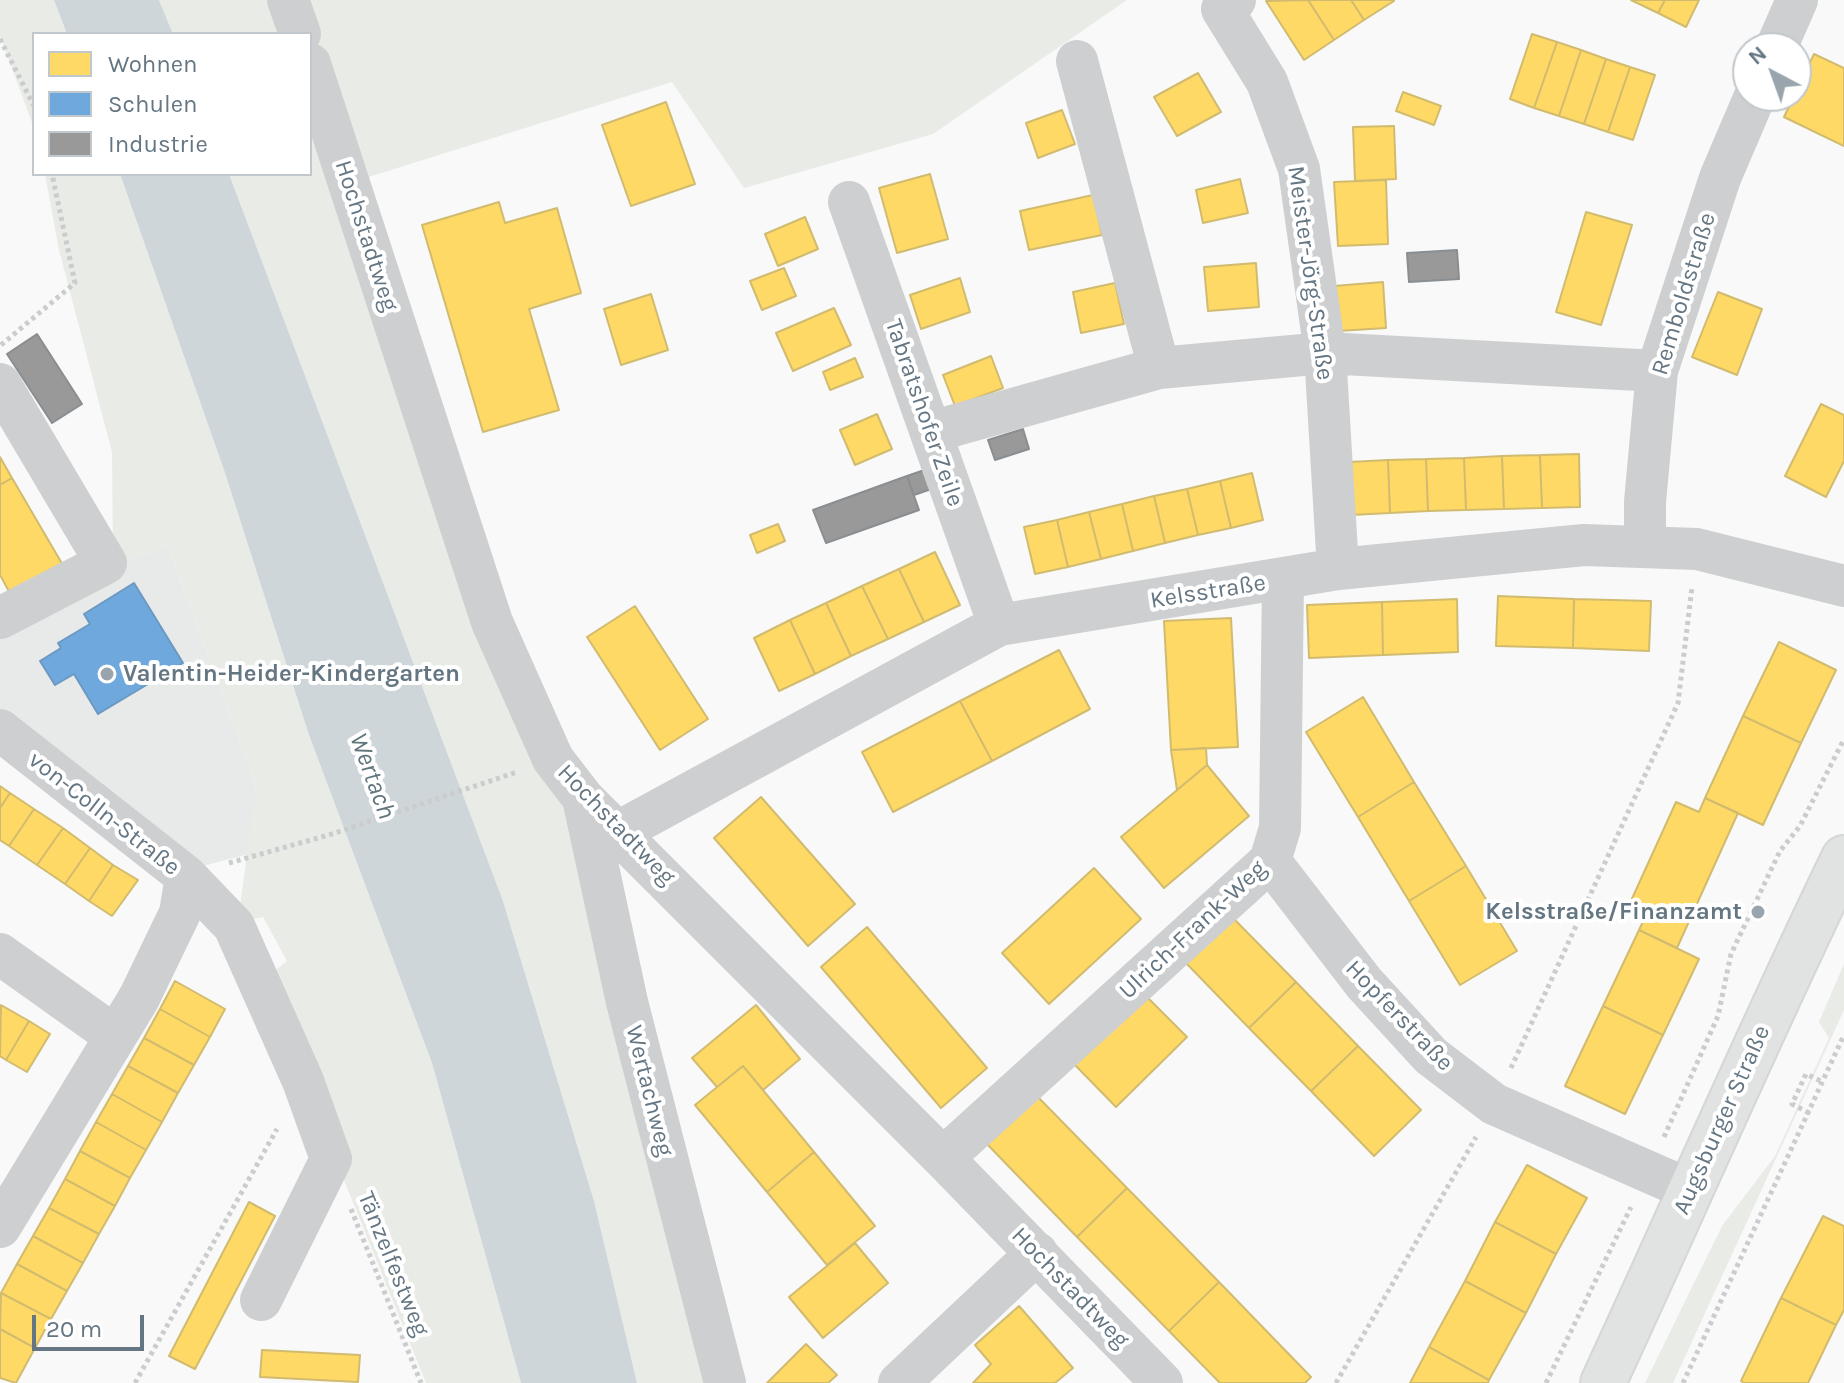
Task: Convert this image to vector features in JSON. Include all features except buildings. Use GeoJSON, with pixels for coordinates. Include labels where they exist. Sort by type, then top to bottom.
{"type":"FeatureCollection","features":[{"type":"Feature","properties":{"kind":"main road","name":"Augsburger Straße"},"geometry":{"type":"LineString","coordinates":[[1603,1383],[1692,1191],[1769,1013],[1844,858]]}},
{"type":"Feature","properties":{"kind":"street"},"geometry":{"type":"LineString","coordinates":[[288,0],[299,32]]}},
{"type":"Feature","properties":{"kind":"street","name":"Meister-Jörg-Straße"},"geometry":{"type":"LineString","coordinates":[[1235,0],[1222,9],[1267,82],[1299,169],[1325,353],[1338,569]]}},
{"type":"Feature","properties":{"kind":"street"},"geometry":{"type":"LineString","coordinates":[[1783,32],[1797,0]]}},
{"type":"Feature","properties":{"kind":"street"},"geometry":{"type":"LineString","coordinates":[[1077,61],[1159,368]]}},
{"type":"Feature","properties":{"kind":"street","name":"Hochstadtweg"},"geometry":{"type":"LineString","coordinates":[[312,70],[492,622],[553,759],[583,798],[620,831],[1162,1383]]}},
{"type":"Feature","properties":{"kind":"street","name":"Remboldstraße"},"geometry":{"type":"LineString","coordinates":[[1645,547],[1645,502],[1657,371],[1720,178],[1748,112]]}},
{"type":"Feature","properties":{"kind":"street","name":"Tabratshofer Zeile"},"geometry":{"type":"LineString","coordinates":[[849,202],[999,625]]}},
{"type":"Feature","properties":{"kind":"street"},"geometry":{"type":"LineString","coordinates":[[931,432],[1159,368],[1325,353],[1657,371]]}},
{"type":"Feature","properties":{"kind":"street"},"geometry":{"type":"LineString","coordinates":[[0,384],[106,563],[0,618]]}},
{"type":"Feature","properties":{"kind":"street","name":"Kelsstraße"},"geometry":{"type":"LineString","coordinates":[[620,831],[999,625],[1338,569],[1584,545],[1697,549],[1844,586]]}},
{"type":"Feature","properties":{"kind":"street","name":"Ulrich-Frank-Weg"},"geometry":{"type":"LineString","coordinates":[[943,1158],[1270,861],[1280,828],[1283,580]]}},
{"type":"Feature","properties":{"kind":"street","name":"von-Colln-Straße"},"geometry":{"type":"LineString","coordinates":[[0,730],[186,876],[180,913],[139,998],[12,1180],[0,1227]]}},
{"type":"Feature","properties":{"kind":"street","name":"Wertachweg"},"geometry":{"type":"LineString","coordinates":[[583,798],[627,1002],[725,1383]]}},
{"type":"Feature","properties":{"kind":"street","name":"Hopferstraße"},"geometry":{"type":"LineString","coordinates":[[1270,861],[1316,924],[1431,1056],[1494,1104],[1692,1191]]}},
{"type":"Feature","properties":{"kind":"street"},"geometry":{"type":"LineString","coordinates":[[186,876],[234,926],[303,1081],[331,1159],[261,1300]]}},
{"type":"Feature","properties":{"kind":"street"},"geometry":{"type":"LineString","coordinates":[[0,954],[115,1036]]}},
{"type":"Feature","properties":{"kind":"street"},"geometry":{"type":"LineString","coordinates":[[899,1383],[1037,1253]]}},
{"type":"Feature","properties":{"kind":"path"},"geometry":{"type":"LineString","coordinates":[[0,39],[32,102]]}},
{"type":"Feature","properties":{"kind":"path"},"geometry":{"type":"LineString","coordinates":[[0,346],[75,283],[52,176]]}},
{"type":"Feature","properties":{"kind":"path"},"geometry":{"type":"LineString","coordinates":[[1336,1383],[1494,1104],[1678,703],[1697,549]]}},
{"type":"Feature","properties":{"kind":"path"},"geometry":{"type":"LineString","coordinates":[[1546,1383],[1648,1172],[1718,1016],[1731,954],[1780,851],[1800,826],[1844,739]]}},
{"type":"Feature","properties":{"kind":"path"},"geometry":{"type":"LineString","coordinates":[[186,876],[332,834],[514,774]]}},
{"type":"Feature","properties":{"kind":"path"},"geometry":{"type":"LineString","coordinates":[[1683,1383],[1844,1035]]}},
{"type":"Feature","properties":{"kind":"path"},"geometry":{"type":"LineString","coordinates":[[1809,1113],[1792,1104],[1806,1074],[1823,1082]]}},
{"type":"Feature","properties":{"kind":"path"},"geometry":{"type":"LineString","coordinates":[[135,1383],[303,1081]]}},
{"type":"Feature","properties":{"kind":"path","name":"Tänzelfestweg"},"geometry":{"type":"LineString","coordinates":[[331,1159],[421,1383]]}},
{"type":"Feature","properties":{"kind":"shaded area"},"geometry":{"type":"Polygon","coordinates":[[[0,0],[54,0],[66,32],[32,32],[32,123],[0,36],[0,0]]]}},
{"type":"Feature","properties":{"kind":"shaded area"},"geometry":{"type":"Polygon","coordinates":[[[159,0],[276,0],[287,32],[172,32],[159,0]]]}},
{"type":"Feature","properties":{"kind":"shaded area"},"geometry":{"type":"Polygon","coordinates":[[[297,0],[1127,0],[933,134],[744,188],[672,82],[359,180],[312,44],[312,32],[308,32],[297,0]]]}},
{"type":"Feature","properties":{"kind":"shaded area"},"geometry":{"type":"Polygon","coordinates":[[[312,113],[578,803],[717,1383],[637,1383],[594,1201],[503,901],[230,176],[312,176],[312,113]]]}},
{"type":"Feature","properties":{"kind":"shaded area"},"geometry":{"type":"Polygon","coordinates":[[[45,176],[121,176],[224,470],[309,735],[432,1063],[521,1383],[426,1383],[263,980],[287,961],[263,917],[238,922],[256,786],[168,547],[116,563],[113,556],[112,452],[59,250],[45,176]]]}},
{"type":"Feature","properties":{"kind":"shaded area","name":"Valentin-Heider-Kindergarten"},"geometry":{"type":"Polygon","coordinates":[[[168,547],[256,786],[249,854],[188,870],[0,723],[0,625],[116,563],[168,547]]]}},
{"type":"Feature","properties":{"kind":"shaded area"},"geometry":{"type":"Polygon","coordinates":[[[1844,964],[1844,1010],[1673,1383],[1645,1383],[1722,1226],[1775,1156],[1829,1038],[1819,1022],[1844,964]]]}},
{"type":"Feature","properties":{"kind":"water"},"geometry":{"type":"Polygon","coordinates":[[[54,0],[159,0],[172,32],[66,32],[54,0]]]}},
{"type":"Feature","properties":{"kind":"water","name":"Wertach"},"geometry":{"type":"Polygon","coordinates":[[[121,176],[230,176],[503,901],[594,1201],[637,1383],[521,1383],[432,1063],[309,735],[224,470],[121,176]]]}},
{"type":"Feature","properties":{"kind":"place","name":"Valentin-Heider-Kindergarten"},"geometry":{"type":"Point","coordinates":[107,674]}},
{"type":"Feature","properties":{"kind":"place","name":"Kelsstraße/Finanzamt"},"geometry":{"type":"Point","coordinates":[1758,912]}}]}
